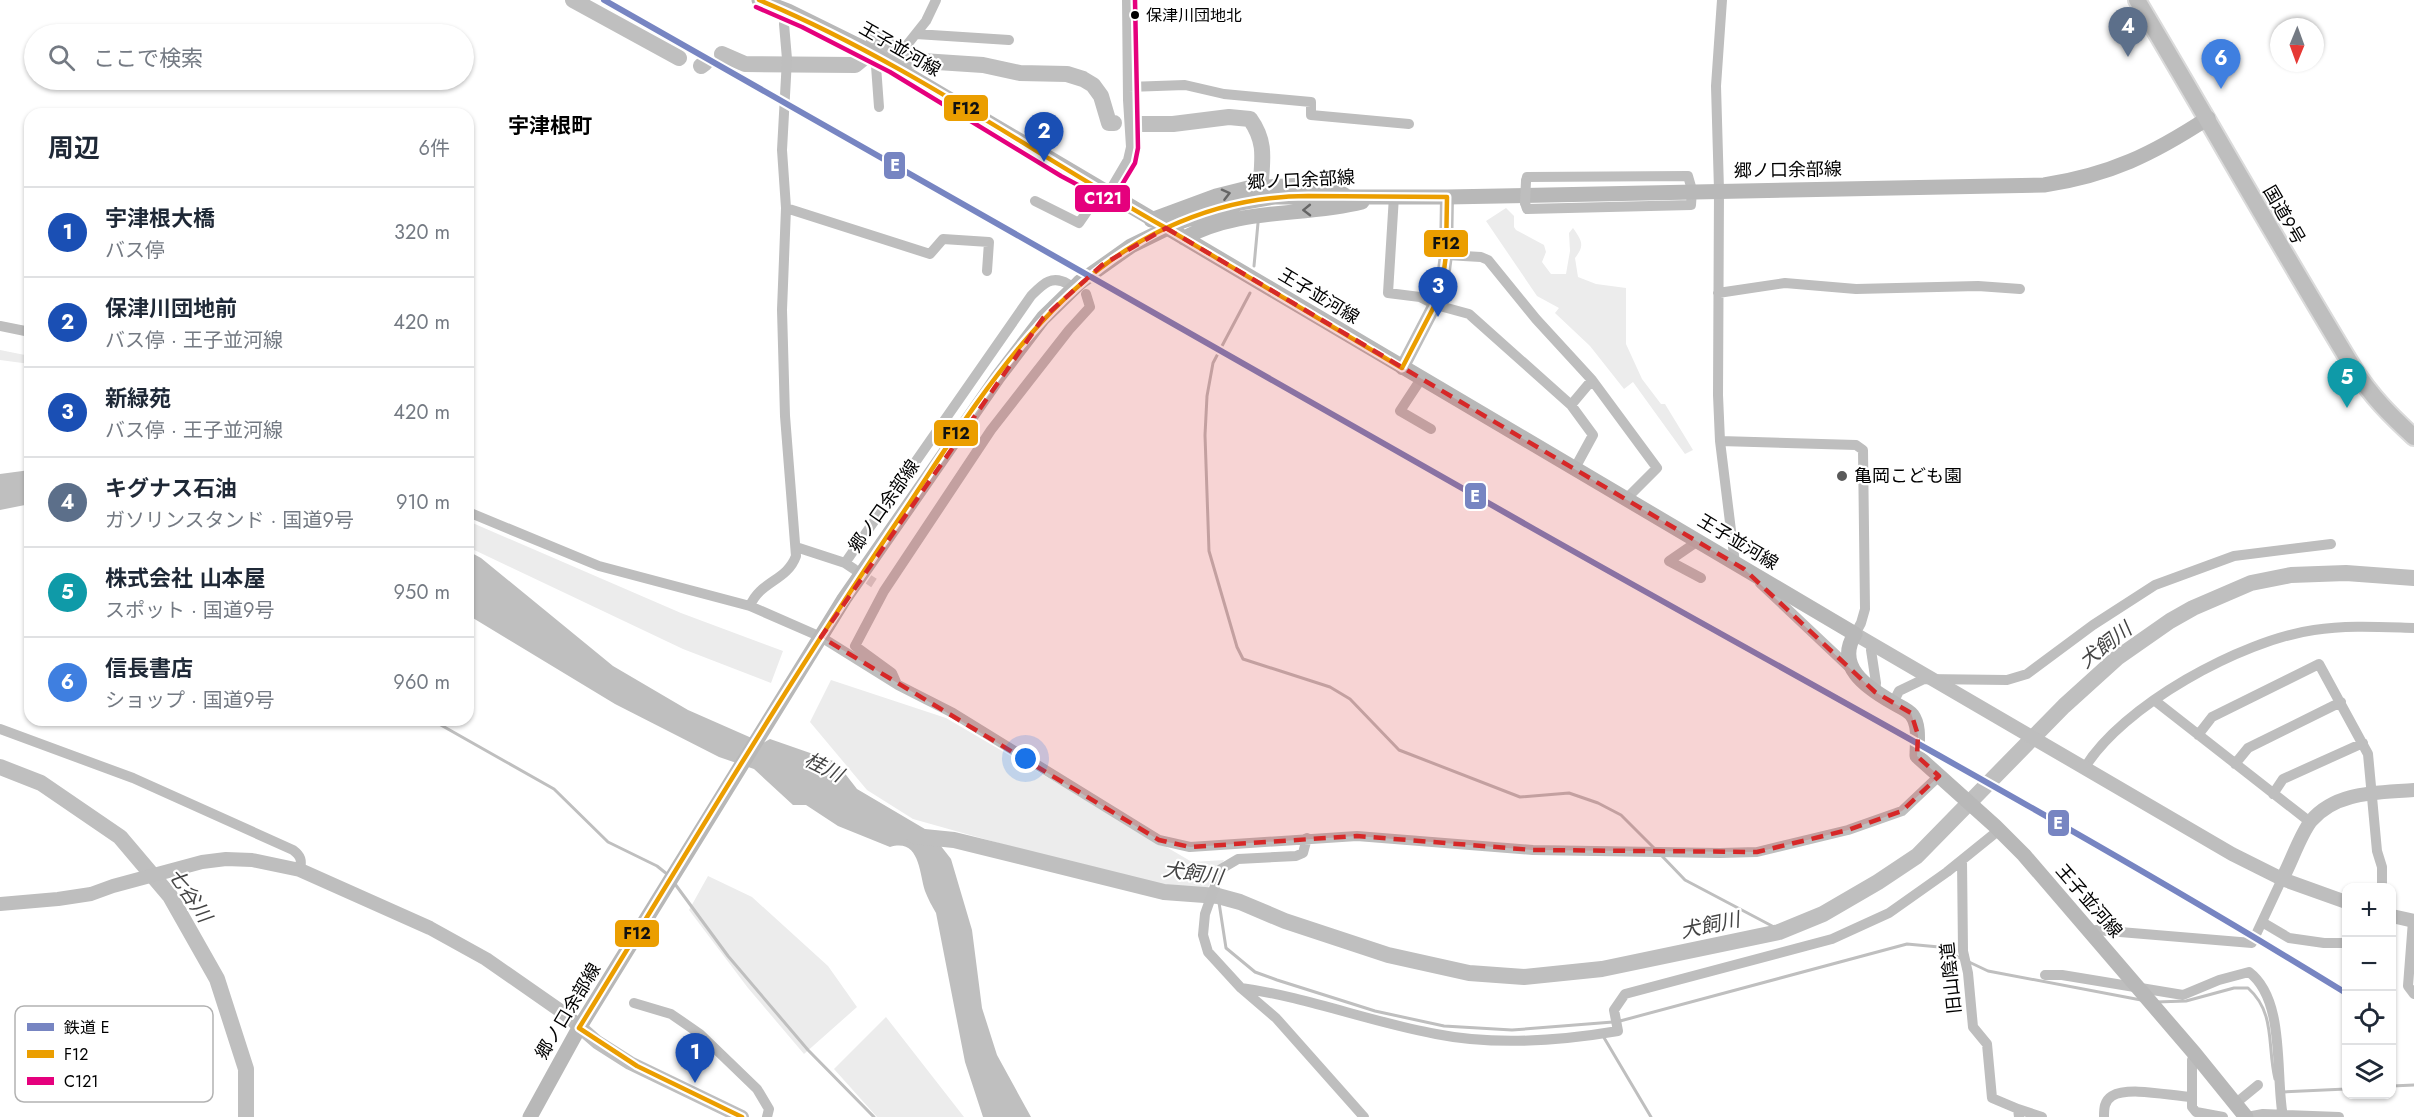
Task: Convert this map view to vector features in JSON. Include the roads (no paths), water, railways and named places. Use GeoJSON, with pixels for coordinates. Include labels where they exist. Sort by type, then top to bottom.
{"type":"FeatureCollection","features":[{"type":"Feature","properties":{"kind":"highway","name":"国道9号"},"geometry":{"type":"LineString","coordinates":[[2137,0],[2208,118],[2266,224],[2369,393],[2414,437]]}},
{"type":"Feature","properties":{"kind":"main road","name":"王子並河線"},"geometry":{"type":"LineString","coordinates":[[763,1],[788,11],[884,60],[1854,634]]}},
{"type":"Feature","properties":{"kind":"main road","name":"郷ノ口余部線"},"geometry":{"type":"LineString","coordinates":[[530,1117],[579,1028],[844,599],[998,377],[1043,318],[1078,287],[1131,246],[1182,221],[1240,202],[1274,197],[2044,185],[2099,173],[2132,162],[2166,145],[2208,118]]}},
{"type":"Feature","properties":{"kind":"main road"},"geometry":{"type":"LineString","coordinates":[[1151,220],[1216,196],[1248,188],[1326,184],[1346,196]]}},
{"type":"Feature","properties":{"kind":"main road"},"geometry":{"type":"LineString","coordinates":[[1184,238],[1202,228],[1235,219],[1288,210],[1337,208],[1390,196]]}},
{"type":"Feature","properties":{"kind":"main road"},"geometry":{"type":"LineString","coordinates":[[1854,634],[1847,651],[1848,661],[1854,672]]}},
{"type":"Feature","properties":{"kind":"main road","name":"王子並河線"},"geometry":{"type":"LineString","coordinates":[[1854,672],[1875,692],[1911,713],[1916,722],[1918,735],[1917,756],[1997,828],[2140,989],[2247,1117]]}},
{"type":"Feature","properties":{"kind":"street"},"geometry":{"type":"LineString","coordinates":[[879,106],[876,66],[916,34],[926,21],[936,0]]}},
{"type":"Feature","properties":{"kind":"street"},"geometry":{"type":"LineString","coordinates":[[1035,201],[1079,223],[1128,160],[1131,147],[1127,0]]}},
{"type":"Feature","properties":{"kind":"street"},"geometry":{"type":"LineString","coordinates":[[1722,0],[1716,66],[1720,441],[1740,566],[1854,672]]}},
{"type":"Feature","properties":{"kind":"street"},"geometry":{"type":"LineString","coordinates":[[750,606],[754,596],[763,587],[786,573],[793,564],[796,547],[785,416],[782,310],[786,208],[782,150],[787,63],[784,24],[788,11]]}},
{"type":"Feature","properties":{"kind":"street"},"geometry":{"type":"LineString","coordinates":[[916,34],[1010,40]]}},
{"type":"Feature","properties":{"kind":"street"},"geometry":{"type":"LineString","coordinates":[[1128,87],[1185,85],[1224,94],[1311,102],[1311,115],[1409,124]]}},
{"type":"Feature","properties":{"kind":"street"},"geometry":{"type":"LineString","coordinates":[[1688,176],[1692,190],[1691,205],[1527,209],[1525,203],[1527,177],[1688,176]]}},
{"type":"Feature","properties":{"kind":"street"},"geometry":{"type":"LineString","coordinates":[[1390,196],[1388,293],[1420,297],[1436,305],[1469,314],[1571,405],[1593,435],[1575,468]]}},
{"type":"Feature","properties":{"kind":"street"},"geometry":{"type":"LineString","coordinates":[[1402,368],[1441,293],[1446,255],[1447,196]]}},
{"type":"Feature","properties":{"kind":"street"},"geometry":{"type":"LineString","coordinates":[[786,208],[930,254],[943,239],[989,242],[987,271]]}},
{"type":"Feature","properties":{"kind":"street"},"geometry":{"type":"LineString","coordinates":[[1446,255],[1481,257],[1488,260],[1536,319],[1592,380],[1657,468],[1626,499]]}},
{"type":"Feature","properties":{"kind":"street"},"geometry":{"type":"LineString","coordinates":[[796,547],[849,566],[934,433],[1031,296],[1047,281],[1060,279],[1078,287],[1090,307],[1069,330],[981,444],[884,591],[855,646],[892,673],[897,685]]}},
{"type":"Feature","properties":{"kind":"street"},"geometry":{"type":"LineString","coordinates":[[1718,293],[1785,283],[1856,289],[1978,286],[2020,289]]}},
{"type":"Feature","properties":{"kind":"street"},"geometry":{"type":"LineString","coordinates":[[0,326],[24,331]]}},
{"type":"Feature","properties":{"kind":"street"},"geometry":{"type":"LineString","coordinates":[[1421,379],[1400,411],[1431,429]]}},
{"type":"Feature","properties":{"kind":"street"},"geometry":{"type":"LineString","coordinates":[[1571,405],[1592,380]]}},
{"type":"Feature","properties":{"kind":"street"},"geometry":{"type":"LineString","coordinates":[[934,433],[948,436]]}},
{"type":"Feature","properties":{"kind":"street"},"geometry":{"type":"LineString","coordinates":[[968,440],[981,444]]}},
{"type":"Feature","properties":{"kind":"street"},"geometry":{"type":"LineString","coordinates":[[1720,441],[1856,446],[1863,450],[1865,609],[1861,623],[1854,634],[2232,854],[2282,879],[2342,901]]}},
{"type":"Feature","properties":{"kind":"street"},"geometry":{"type":"LineString","coordinates":[[474,514],[599,566],[750,606],[820,637],[897,685],[954,713],[1159,840],[1190,847],[1357,836],[1533,850],[1720,854],[1757,852],[1848,830],[1902,811],[1942,778]]}},
{"type":"Feature","properties":{"kind":"street"},"geometry":{"type":"LineString","coordinates":[[1698,541],[1669,561],[1701,578]]}},
{"type":"Feature","properties":{"kind":"street"},"geometry":{"type":"LineString","coordinates":[[1893,703],[1899,691],[1924,679],[2007,680],[2027,674],[2093,625],[2155,585],[2234,556],[2331,544]]}},
{"type":"Feature","properties":{"kind":"street"},"geometry":{"type":"LineString","coordinates":[[874,584],[884,591]]}},
{"type":"Feature","properties":{"kind":"street"},"geometry":{"type":"LineString","coordinates":[[2084,769],[2093,754],[2154,700],[2210,666],[2265,642],[2312,630],[2341,627],[2414,628]]}},
{"type":"Feature","properties":{"kind":"street"},"geometry":{"type":"LineString","coordinates":[[1871,650],[1876,683],[1875,692]]}},
{"type":"Feature","properties":{"kind":"street"},"geometry":{"type":"LineString","coordinates":[[2198,735],[2212,717],[2319,664],[2368,754],[2382,883]]}},
{"type":"Feature","properties":{"kind":"street"},"geometry":{"type":"LineString","coordinates":[[2154,700],[2310,822]]}},
{"type":"Feature","properties":{"kind":"street"},"geometry":{"type":"LineString","coordinates":[[2235,764],[2248,748],[2341,702]]}},
{"type":"Feature","properties":{"kind":"street"},"geometry":{"type":"LineString","coordinates":[[0,729],[133,778],[293,850],[300,856],[302,863],[300,870]]}},
{"type":"Feature","properties":{"kind":"street"},"geometry":{"type":"LineString","coordinates":[[2273,794],[2283,779],[2363,743]]}},
{"type":"Feature","properties":{"kind":"street"},"geometry":{"type":"LineString","coordinates":[[2090,932],[2096,930],[2252,943],[2310,822],[2325,808],[2339,800],[2414,790]]}},
{"type":"Feature","properties":{"kind":"street"},"geometry":{"type":"LineString","coordinates":[[1241,988],[1278,993],[1438,1035],[1506,1041],[1576,1038],[1618,1031],[1614,1010],[1625,994],[1832,939],[1889,913],[1962,860],[1997,828]]}},
{"type":"Feature","properties":{"kind":"street"},"geometry":{"type":"LineString","coordinates":[[1307,838],[1303,853],[1296,856],[1238,859],[1221,869],[1205,914],[1203,935],[1208,952],[1241,988],[1276,1018],[1364,1117]]}},
{"type":"Feature","properties":{"kind":"street"},"geometry":{"type":"LineString","coordinates":[[0,904],[69,898],[202,862],[226,859],[252,860],[300,870],[430,928],[486,959],[565,1014],[597,1042],[630,1062],[742,1117]]}},
{"type":"Feature","properties":{"kind":"street","name":"旧山陰道"},"geometry":{"type":"LineString","coordinates":[[1962,860],[1963,951],[1968,973],[1973,1027],[1987,1044],[1992,1098],[2019,1113]]}},
{"type":"Feature","properties":{"kind":"street"},"geometry":{"type":"LineString","coordinates":[[2396,917],[2414,921],[2408,986],[2414,994]]}},
{"type":"Feature","properties":{"kind":"street"},"geometry":{"type":"LineString","coordinates":[[2262,922],[2289,938],[2324,944],[2342,943]]}},
{"type":"Feature","properties":{"kind":"street"},"geometry":{"type":"LineString","coordinates":[[2045,975],[2062,975],[2183,995],[2249,972],[2256,977],[2271,1005],[2274,1017],[2283,1116]]}},
{"type":"Feature","properties":{"kind":"street"},"geometry":{"type":"LineString","coordinates":[[634,1003],[671,1014],[700,1034],[758,1089],[769,1109],[767,1117]]}},
{"type":"Feature","properties":{"kind":"street"},"geometry":{"type":"LineString","coordinates":[[2195,1054],[2192,1060],[2192,1107],[2196,1115],[2223,1117]]}},
{"type":"Feature","properties":{"kind":"street"},"geometry":{"type":"LineString","coordinates":[[2236,1103],[2258,1085]]}},
{"type":"Feature","properties":{"kind":"street"},"geometry":{"type":"LineString","coordinates":[[2104,1117],[2105,1104],[2110,1097],[2120,1093],[2191,1097]]}},
{"type":"Feature","properties":{"kind":"street"},"geometry":{"type":"LineString","coordinates":[[2019,1113],[2042,1117]]}},
{"type":"Feature","properties":{"kind":"street"},"geometry":{"type":"LineString","coordinates":[[2247,1117],[2263,1114],[2338,1117]]}},
{"type":"Feature","properties":{"kind":"water"},"geometry":{"type":"Polygon","coordinates":[[[24,471],[24,505],[0,510],[0,474],[24,471]]]}},
{"type":"Feature","properties":{"kind":"water","name":"桂川"},"geometry":{"type":"Polygon","coordinates":[[[474,554],[613,666],[688,710],[763,743],[770,739],[836,762],[857,789],[930,832],[951,859],[972,930],[982,1008],[997,1055],[1031,1117],[983,1117],[965,1062],[936,913],[925,891],[913,852],[900,846],[890,847],[838,826],[806,805],[793,805],[754,769],[719,757],[615,704],[474,619],[474,554]]]}},
{"type":"Feature","properties":{"kind":"waterway"},"geometry":{"type":"LineString","coordinates":[[573,0],[679,58]]}},
{"type":"Feature","properties":{"kind":"waterway"},"geometry":{"type":"LineString","coordinates":[[722,54],[745,64],[855,65],[866,56],[876,39],[894,49]]}},
{"type":"Feature","properties":{"kind":"waterway"},"geometry":{"type":"LineString","coordinates":[[907,60],[983,65],[1020,73],[1067,74],[1093,85],[1101,96],[1109,123],[1114,123]]}},
{"type":"Feature","properties":{"kind":"waterway"},"geometry":{"type":"LineString","coordinates":[[701,66],[705,63]]}},
{"type":"Feature","properties":{"kind":"waterway"},"geometry":{"type":"LineString","coordinates":[[1140,124],[1173,124],[1229,117],[1250,119],[1261,141],[1261,180]]}},
{"type":"Feature","properties":{"kind":"waterway"},"geometry":{"type":"LineString","coordinates":[[1254,266],[1258,223]]}},
{"type":"Feature","properties":{"kind":"waterway"},"geometry":{"type":"LineString","coordinates":[[1250,293],[1213,363],[1207,396],[1205,435],[1209,551],[1237,647],[1243,659],[1330,687],[1350,699],[1399,750],[1520,797],[1569,793],[1598,803],[1621,815],[1654,848]]}},
{"type":"Feature","properties":{"kind":"waterway","name":"犬飼川"},"geometry":{"type":"LineString","coordinates":[[914,836],[954,840],[1164,892],[1218,896],[1388,955],[1469,973],[1524,977],[1602,969],[1779,932],[1823,914],[1878,882],[1917,856],[2064,706],[2117,658],[2193,608],[2251,583],[2291,575],[2346,573],[2414,578]]}},
{"type":"Feature","properties":{"kind":"waterway"},"geometry":{"type":"LineString","coordinates":[[443,726],[554,789],[608,842],[657,866],[667,874]]}},
{"type":"Feature","properties":{"kind":"waterway","name":"七谷川"},"geometry":{"type":"LineString","coordinates":[[0,767],[41,783],[120,837],[170,896],[217,979],[246,1069],[246,1117]]}},
{"type":"Feature","properties":{"kind":"waterway"},"geometry":{"type":"LineString","coordinates":[[1661,855],[1685,880],[1774,927],[1779,932]]}},
{"type":"Feature","properties":{"kind":"waterway"},"geometry":{"type":"LineString","coordinates":[[675,884],[728,956],[808,1050],[874,1117]]}},
{"type":"Feature","properties":{"kind":"waterway"},"geometry":{"type":"LineString","coordinates":[[1218,896],[1226,948],[1255,972],[1277,980],[1375,1011],[1444,1026],[1512,1030],[1613,1022]]}},
{"type":"Feature","properties":{"kind":"waterway"},"geometry":{"type":"LineString","coordinates":[[1620,1021],[1907,944],[1939,947],[1960,958]]}},
{"type":"Feature","properties":{"kind":"waterway"},"geometry":{"type":"LineString","coordinates":[[1969,962],[1988,971],[2141,1000]]}},
{"type":"Feature","properties":{"kind":"waterway"},"geometry":{"type":"LineString","coordinates":[[2156,1002],[2186,1001],[2234,988],[2248,988],[2257,998],[2267,1019],[2275,1079]]}},
{"type":"Feature","properties":{"kind":"waterway"},"geometry":{"type":"LineString","coordinates":[[1603,1036],[1651,1117]]}},
{"type":"Feature","properties":{"kind":"waterway"},"geometry":{"type":"LineString","coordinates":[[2396,1086],[2414,1085]]}},
{"type":"Feature","properties":{"kind":"waterway"},"geometry":{"type":"LineString","coordinates":[[2282,1092],[2342,1089]]}},
{"type":"Feature","properties":{"kind":"tunnel"},"geometry":{"type":"LineString","coordinates":[[856,571],[874,583]]}},
{"type":"Feature","properties":{"kind":"rail line","name":"E"},"geometry":{"type":"LineString","coordinates":[[604,0],[1424,467],[2047,816],[2343,991]]}},
{"type":"Feature","properties":{"kind":"place","name":"保津川団地北"},"geometry":{"type":"Point","coordinates":[1135,15]}},
{"type":"Feature","properties":{"kind":"place","name":"キグナス石油"},"geometry":{"type":"Point","coordinates":[2128,57]}},
{"type":"Feature","properties":{"kind":"place","name":"信長書店"},"geometry":{"type":"Point","coordinates":[2221,89]}},
{"type":"Feature","properties":{"kind":"place","name":"保津川団地前"},"geometry":{"type":"Point","coordinates":[1044,162]}},
{"type":"Feature","properties":{"kind":"place","name":"新緑苑"},"geometry":{"type":"Point","coordinates":[1438,317]}},
{"type":"Feature","properties":{"kind":"place","name":"株式会社 山本屋"},"geometry":{"type":"Point","coordinates":[2347,408]}},
{"type":"Feature","properties":{"kind":"place","name":"亀岡こども園"},"geometry":{"type":"Point","coordinates":[1842,476]}},
{"type":"Feature","properties":{"kind":"place","name":"宇津根大橋"},"geometry":{"type":"Point","coordinates":[695,1083]}},
{"type":"Feature","properties":{"kind":"district","name":"宇津根町"},"geometry":{"type":"Point","coordinates":[550,126]}}]}
